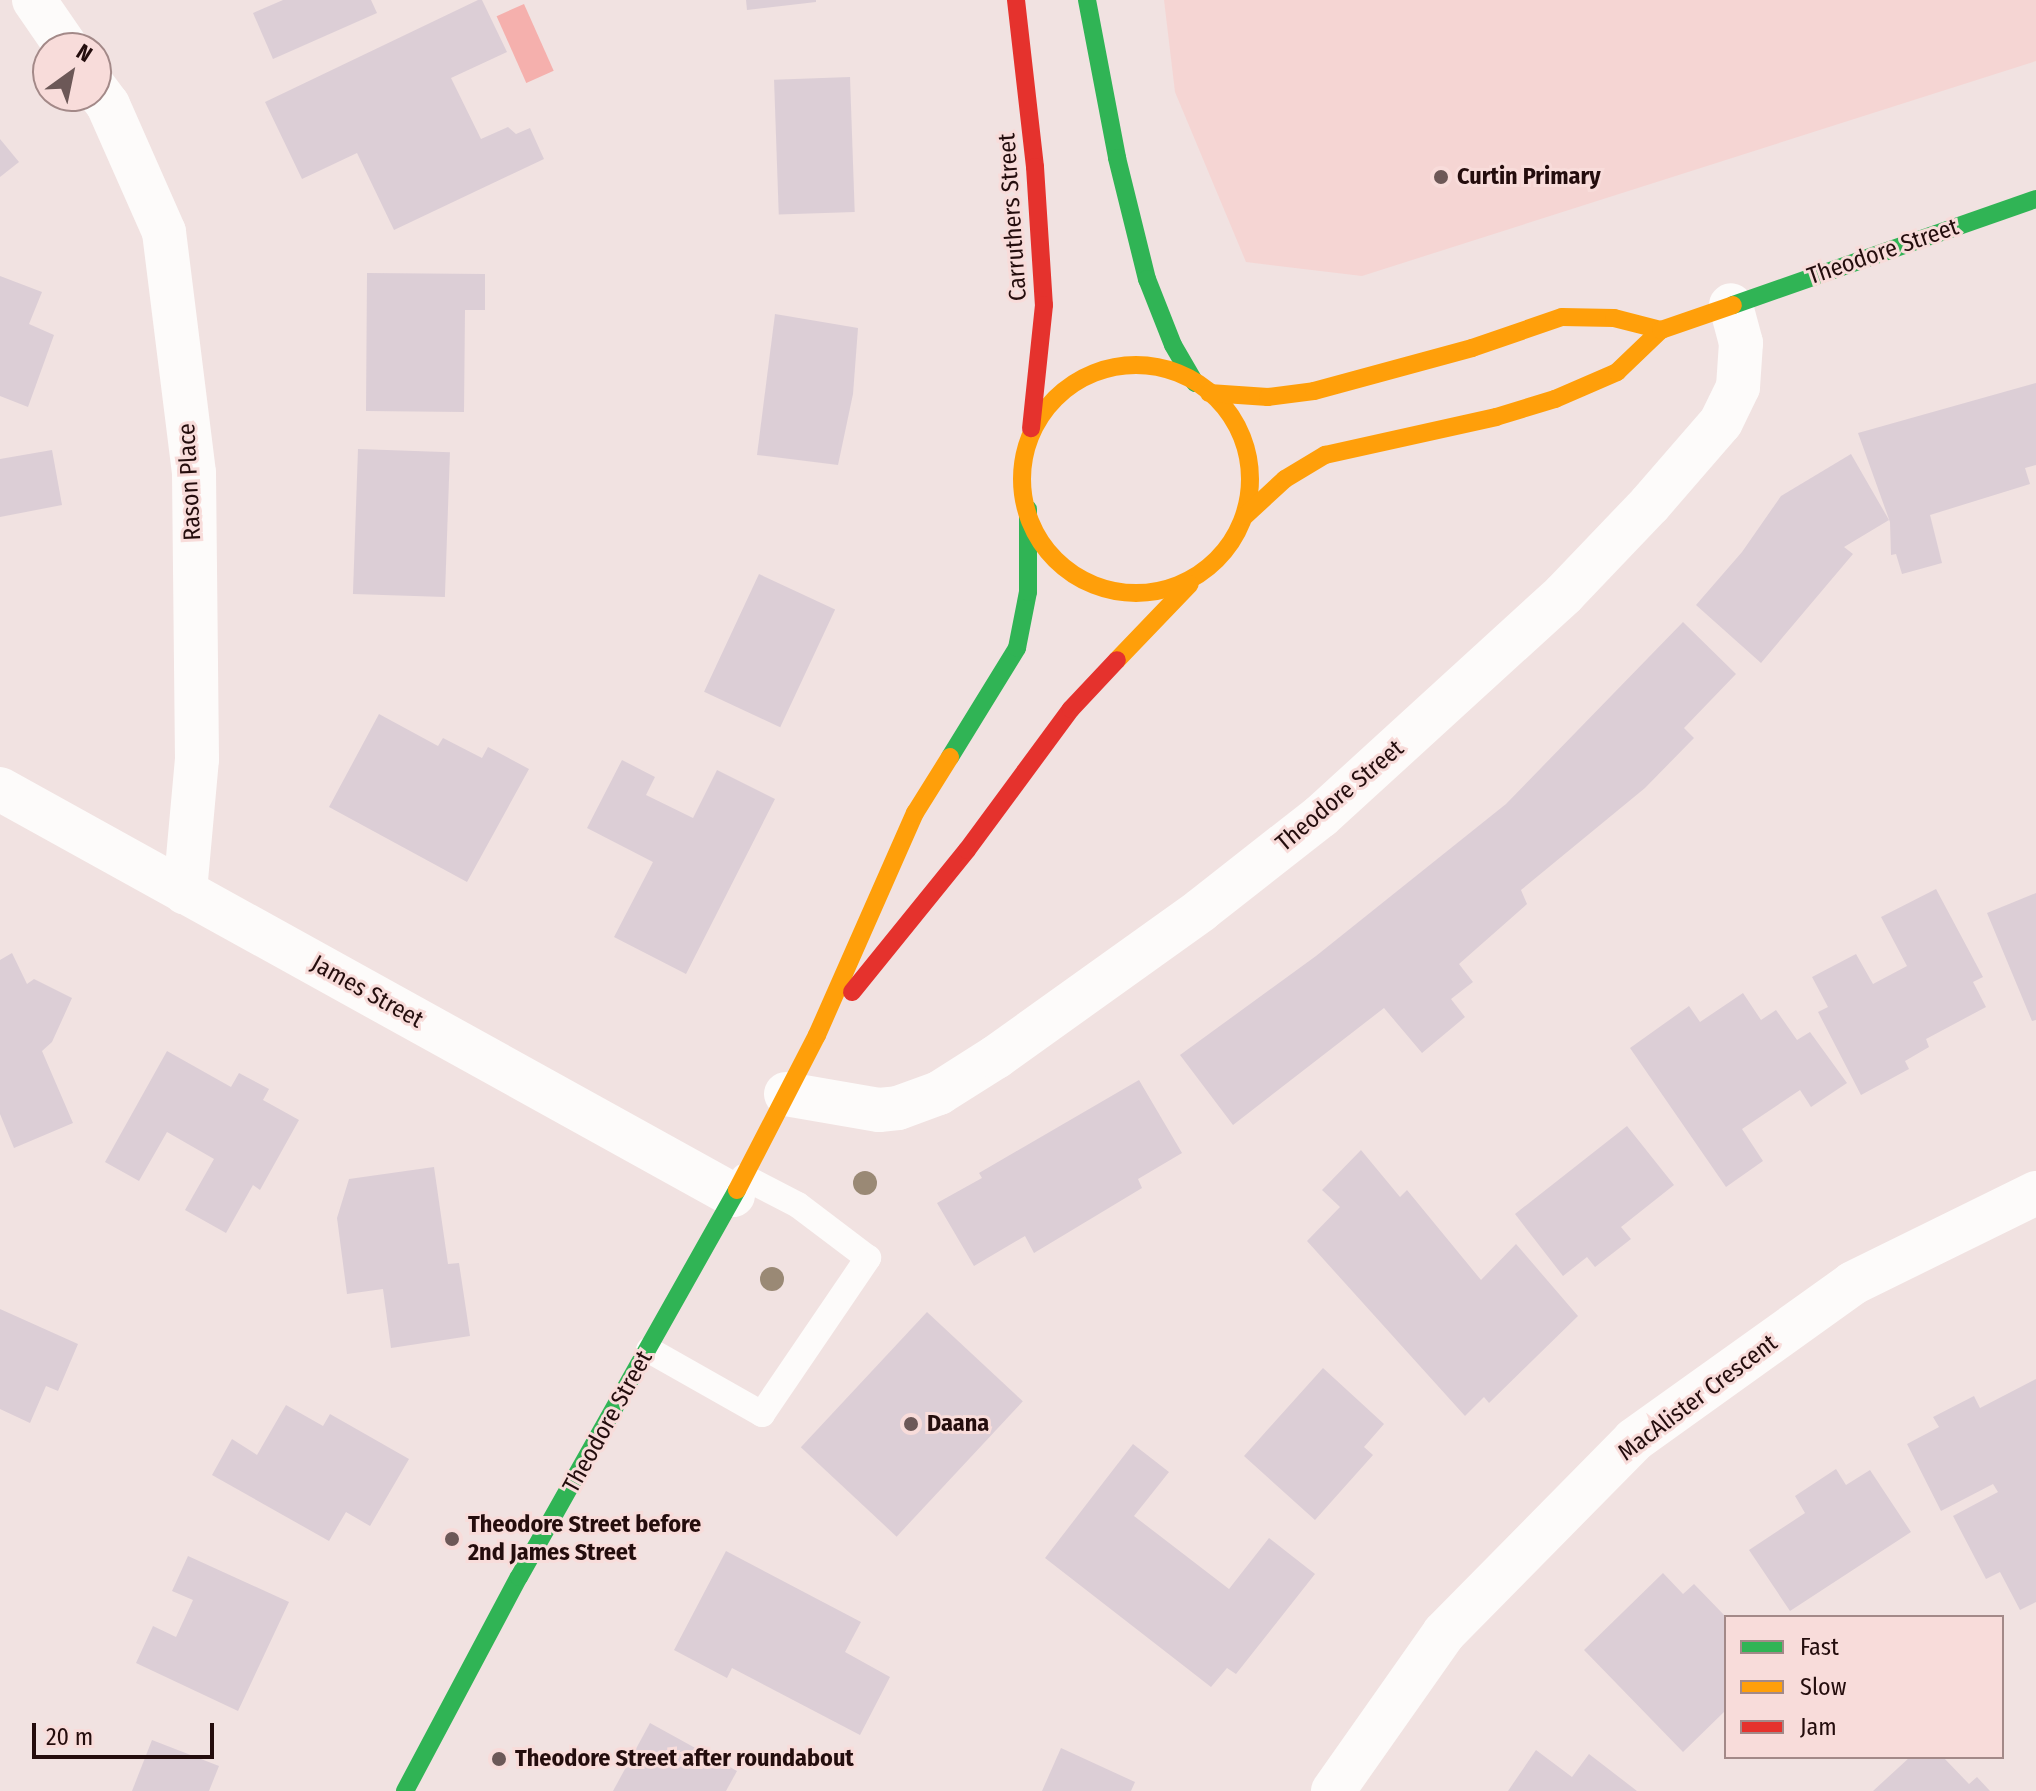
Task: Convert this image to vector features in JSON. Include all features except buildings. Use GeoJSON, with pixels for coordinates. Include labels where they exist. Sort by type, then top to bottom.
{"type":"FeatureCollection","features":[{"type":"Feature","properties":{"kind":"main road","name":"Carruthers Street"},"geometry":{"type":"LineString","coordinates":[[1016,0],[1035,167],[1044,305],[1031,430]]}},
{"type":"Feature","properties":{"kind":"main road"},"geometry":{"type":"LineString","coordinates":[[1087,0],[1117,158],[1147,279],[1173,345],[1202,388],[1234,425],[1246,449],[1250,482],[1245,516],[1225,549],[1206,568],[1163,592],[1129,595],[1108,591],[1074,575],[1061,563],[1037,530],[1028,509],[1023,470],[1031,430],[1061,391],[1106,367],[1144,364],[1202,388],[1268,397],[1314,391],[1472,348],[1562,317],[1614,318],[1661,330]]}},
{"type":"Feature","properties":{"kind":"main road","name":"Theodore Street"},"geometry":{"type":"LineString","coordinates":[[1245,516],[1297,469],[1325,455],[1496,417],[1555,399],[1617,372],[1661,330],[2036,199]]}},
{"type":"Feature","properties":{"kind":"main road","name":"Theodore Street"},"geometry":{"type":"LineString","coordinates":[[405,1791],[519,1577],[739,1186],[817,1035],[915,813],[1017,648],[1028,592],[1028,509]]}},
{"type":"Feature","properties":{"kind":"main road","name":"Theodore Street"},"geometry":{"type":"LineString","coordinates":[[817,1035],[967,850],[1080,698],[1206,568]]}},
{"type":"Feature","properties":{"kind":"street"},"geometry":{"type":"LineString","coordinates":[[34,0],[56,32]]}},
{"type":"Feature","properties":{"kind":"street","name":"Rason Place"},"geometry":{"type":"LineString","coordinates":[[111,112],[164,232],[194,473],[197,759],[185,892]]}},
{"type":"Feature","properties":{"kind":"street","name":"Theodore Street"},"geometry":{"type":"LineString","coordinates":[[786,1094],[879,1110],[898,1108],[939,1093],[996,1057],[1201,910],[1321,816],[1564,594],[1650,504],[1721,422],[1738,387],[1741,343],[1731,305]]}},
{"type":"Feature","properties":{"kind":"street","name":"James Street"},"geometry":{"type":"LineString","coordinates":[[0,789],[185,892],[739,1186]]}},
{"type":"Feature","properties":{"kind":"street","name":"MacAlister Crescent"},"geometry":{"type":"LineString","coordinates":[[1333,1791],[1444,1633],[1634,1440],[1853,1283],[2036,1193]]}},
{"type":"Feature","properties":{"kind":"lane"},"geometry":{"type":"LineString","coordinates":[[649,1350],[762,1414],[868,1258],[798,1205],[739,1186]]}},
{"type":"Feature","properties":{"kind":"shaded area","name":"Curtin Primary"},"geometry":{"type":"Polygon","coordinates":[[[1164,0],[2036,0],[2036,61],[1362,276],[1246,262],[1175,92],[1164,0]]]}},
{"type":"Feature","properties":{"kind":"shaded area"},"geometry":{"type":"Polygon","coordinates":[[[524,4],[554,71],[526,83],[497,16],[524,4]]]}},
{"type":"Feature","properties":{"kind":"traffic: fast"},"geometry":{"type":"LineString","coordinates":[[1087,0],[1117,158],[1147,279],[1173,345],[1195,383]]}},
{"type":"Feature","properties":{"kind":"traffic: fast"},"geometry":{"type":"LineString","coordinates":[[1733,305],[2036,199]]}},
{"type":"Feature","properties":{"kind":"traffic: fast"},"geometry":{"type":"LineString","coordinates":[[950,757],[1017,648],[1028,592],[1028,509]]}},
{"type":"Feature","properties":{"kind":"traffic: fast"},"geometry":{"type":"LineString","coordinates":[[405,1791],[519,1577],[737,1190]]}},
{"type":"Feature","properties":{"kind":"traffic: slow"},"geometry":{"type":"LineString","coordinates":[[1245,516],[1285,479],[1325,455],[1496,417],[1555,399],[1617,372],[1661,330],[1733,305]]}},
{"type":"Feature","properties":{"kind":"traffic: slow"},"geometry":{"type":"LineString","coordinates":[[1209,393],[1268,397],[1314,391],[1472,348],[1562,317],[1614,318],[1661,330]]}},
{"type":"Feature","properties":{"kind":"traffic: slow"},"geometry":{"type":"LineString","coordinates":[[1136,365],[1158,367],[1180,374],[1217,398],[1241,435],[1248,457],[1250,479],[1248,501],[1241,523],[1217,560],[1180,584],[1158,591],[1136,593],[1114,591],[1092,584],[1055,560],[1031,523],[1024,501],[1022,479],[1024,457],[1031,435],[1055,398],[1092,374],[1114,367],[1136,365]]}},
{"type":"Feature","properties":{"kind":"traffic: slow"},"geometry":{"type":"LineString","coordinates":[[1117,660],[1190,584]]}},
{"type":"Feature","properties":{"kind":"traffic: slow"},"geometry":{"type":"LineString","coordinates":[[737,1190],[817,1035],[915,813],[950,757]]}},
{"type":"Feature","properties":{"kind":"traffic: jam"},"geometry":{"type":"LineString","coordinates":[[1016,0],[1035,167],[1044,305],[1031,428]]}},
{"type":"Feature","properties":{"kind":"traffic: jam"},"geometry":{"type":"LineString","coordinates":[[852,992],[967,850],[1071,709],[1117,660]]}},
{"type":"Feature","properties":{"kind":"place","name":"Curtin Primary"},"geometry":{"type":"Point","coordinates":[1441,177]}},
{"type":"Feature","properties":{"kind":"place","name":"Daana"},"geometry":{"type":"Point","coordinates":[911,1424]}},
{"type":"Feature","properties":{"kind":"place","name":"Theodore Street before 2nd James Street"},"geometry":{"type":"Point","coordinates":[452,1539]}},
{"type":"Feature","properties":{"kind":"place","name":"Theodore Street after roundabout"},"geometry":{"type":"Point","coordinates":[499,1759]}}]}
